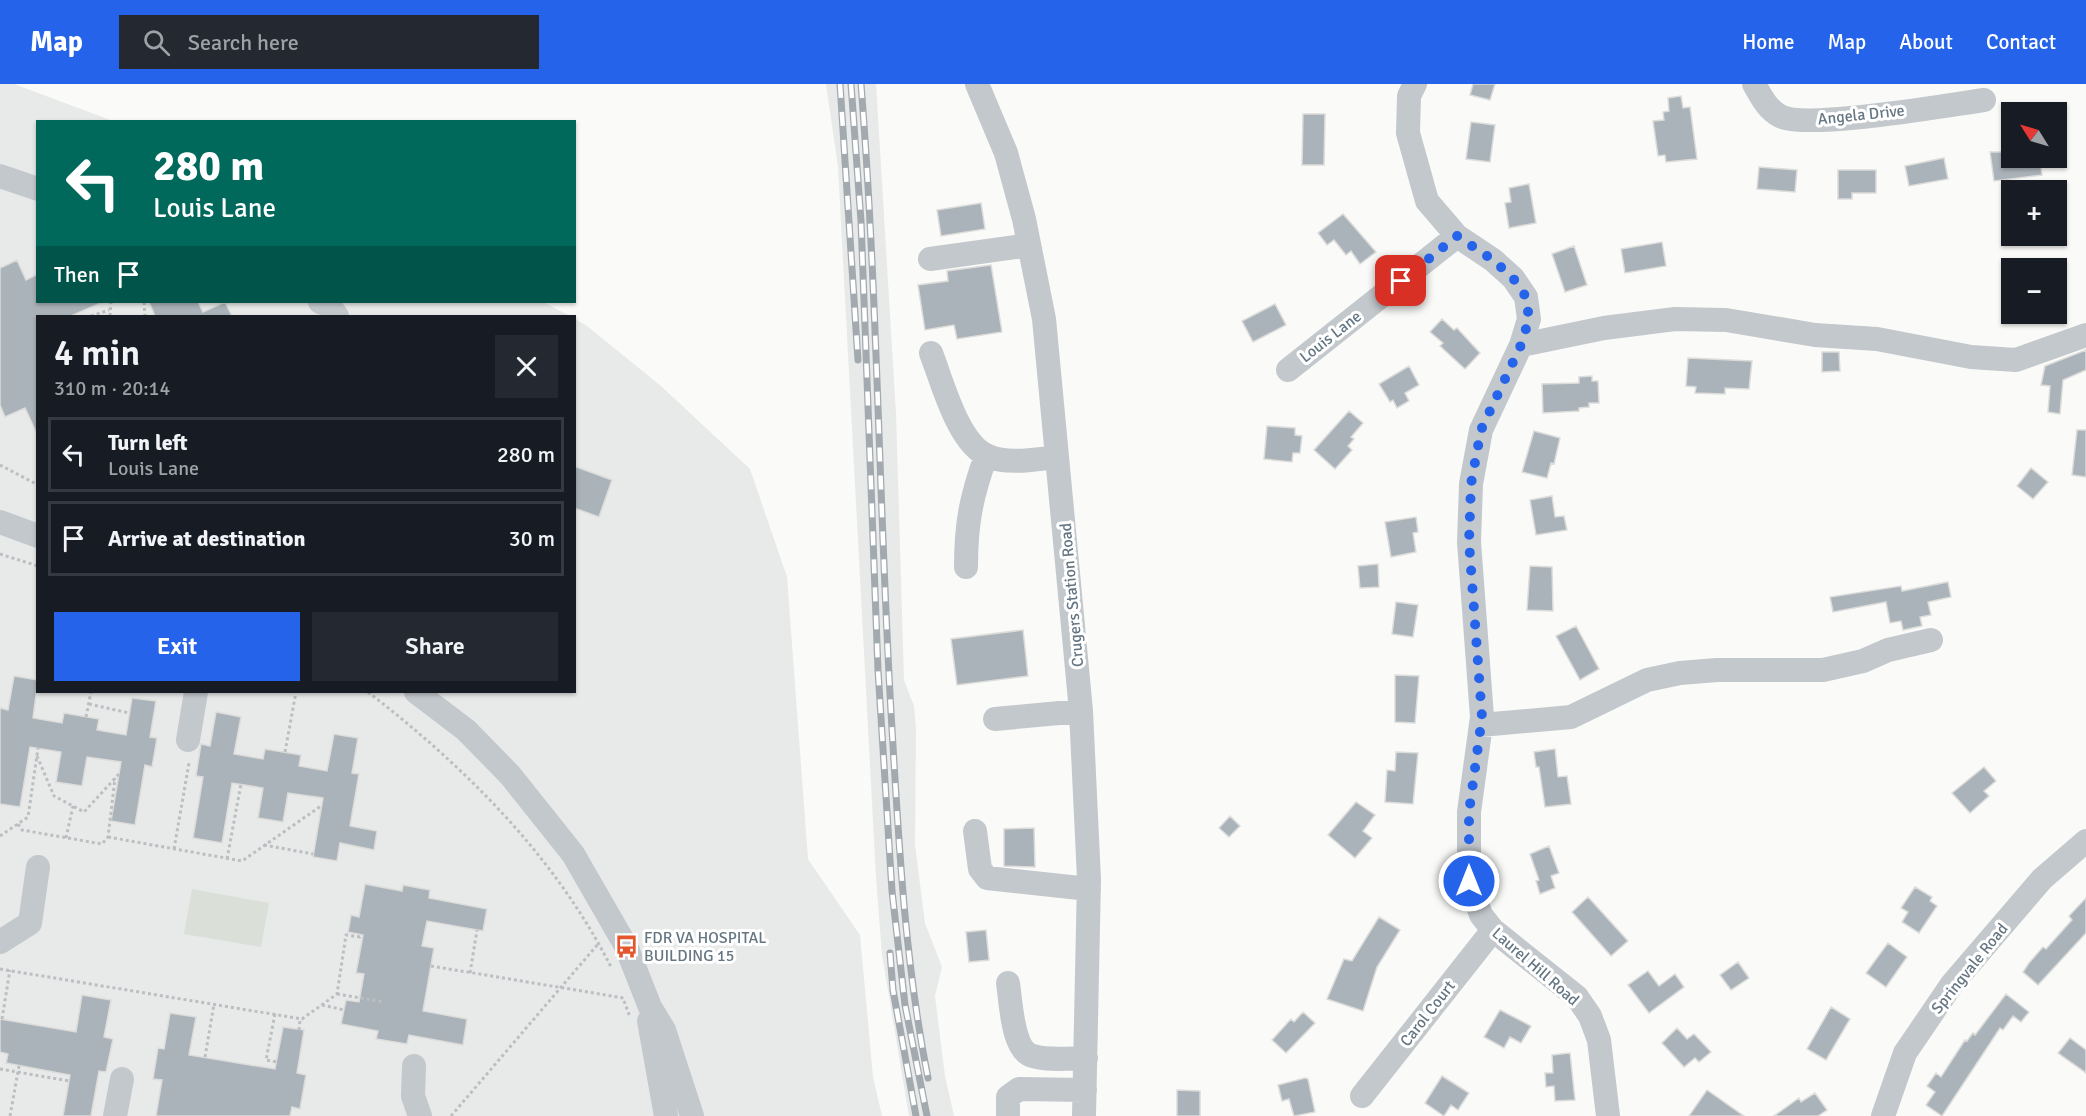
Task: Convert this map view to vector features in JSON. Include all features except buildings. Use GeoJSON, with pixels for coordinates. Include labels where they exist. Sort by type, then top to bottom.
{"type":"FeatureCollection","features":[{"type":"Feature","properties":{"kind":"street","name":"Crugers Station Road"},"geometry":{"type":"LineString","coordinates":[[977,84],[1006,153],[1029,245],[1044,319],[1081,711],[1089,889],[1084,1116]]}},
{"type":"Feature","properties":{"kind":"street","name":"Laurel Hill Road"},"geometry":{"type":"LineString","coordinates":[[1415,84],[1409,96],[1408,133],[1428,201],[1457,236],[1493,260],[1513,278],[1526,297],[1529,319],[1521,345],[1481,430],[1471,484],[1469,542],[1481,725],[1469,812],[1469,881],[1481,915],[1493,930],[1577,997],[1590,1016],[1599,1040],[1608,1116]]}},
{"type":"Feature","properties":{"kind":"street","name":"Angela Drive"},"geometry":{"type":"LineString","coordinates":[[1754,84],[1766,106],[1781,117],[1823,121],[1984,100]]}},
{"type":"Feature","properties":{"kind":"street"},"geometry":{"type":"LineString","coordinates":[[0,176],[36,188]]}},
{"type":"Feature","properties":{"kind":"street","name":"Louis Lane"},"geometry":{"type":"LineString","coordinates":[[1288,370],[1457,236]]}},
{"type":"Feature","properties":{"kind":"street"},"geometry":{"type":"LineString","coordinates":[[930,259],[1029,245]]}},
{"type":"Feature","properties":{"kind":"street"},"geometry":{"type":"LineString","coordinates":[[323,303],[329,305],[337,315]]}},
{"type":"Feature","properties":{"kind":"street"},"geometry":{"type":"LineString","coordinates":[[1521,345],[1604,328],[1675,320],[1726,320],[1815,334],[1877,339],[1949,354],[2016,360],[2086,334]]}},
{"type":"Feature","properties":{"kind":"street"},"geometry":{"type":"LineString","coordinates":[[931,353],[955,417],[974,446],[986,456],[996,459],[1058,457]]}},
{"type":"Feature","properties":{"kind":"street"},"geometry":{"type":"LineString","coordinates":[[966,567],[966,523],[975,485],[986,456]]}},
{"type":"Feature","properties":{"kind":"street"},"geometry":{"type":"LineString","coordinates":[[0,522],[36,535]]}},
{"type":"Feature","properties":{"kind":"street"},"geometry":{"type":"LineString","coordinates":[[1481,725],[1562,720],[1592,709],[1647,680],[1680,673],[1717,670],[1823,670],[1863,661],[1888,650],[1931,640]]}},
{"type":"Feature","properties":{"kind":"street"},"geometry":{"type":"LineString","coordinates":[[188,751],[196,693]]}},
{"type":"Feature","properties":{"kind":"street"},"geometry":{"type":"LineString","coordinates":[[417,693],[466,730],[510,775],[573,854],[626,946],[650,1007],[664,1030],[692,1116]]}},
{"type":"Feature","properties":{"kind":"street"},"geometry":{"type":"LineString","coordinates":[[995,719],[1081,711]]}},
{"type":"Feature","properties":{"kind":"street"},"geometry":{"type":"LineString","coordinates":[[975,831],[980,869],[987,878],[1089,889]]}},
{"type":"Feature","properties":{"kind":"street","name":"Springvale Road"},"geometry":{"type":"LineString","coordinates":[[1883,1116],[1905,1053],[1952,984],[2042,879],[2086,841]]}},
{"type":"Feature","properties":{"kind":"street"},"geometry":{"type":"LineString","coordinates":[[0,942],[30,923],[38,867]]}},
{"type":"Feature","properties":{"kind":"street","name":"Carol Court"},"geometry":{"type":"LineString","coordinates":[[1362,1096],[1493,930]]}},
{"type":"Feature","properties":{"kind":"street"},"geometry":{"type":"LineString","coordinates":[[1008,983],[1018,1042],[1023,1051],[1035,1057],[1086,1058]]}},
{"type":"Feature","properties":{"kind":"street"},"geometry":{"type":"LineString","coordinates":[[650,1007],[648,1028],[666,1116]]}},
{"type":"Feature","properties":{"kind":"street"},"geometry":{"type":"LineString","coordinates":[[414,1066],[413,1096],[420,1116]]}},
{"type":"Feature","properties":{"kind":"street"},"geometry":{"type":"LineString","coordinates":[[115,1116],[122,1079]]}},
{"type":"Feature","properties":{"kind":"street"},"geometry":{"type":"LineString","coordinates":[[1008,1116],[1008,1097],[1018,1089],[1085,1090]]}},
{"type":"Feature","properties":{"kind":"path"},"geometry":{"type":"LineString","coordinates":[[110,315],[111,303]]}},
{"type":"Feature","properties":{"kind":"path"},"geometry":{"type":"LineString","coordinates":[[94,315],[109,310]]}},
{"type":"Feature","properties":{"kind":"path"},"geometry":{"type":"LineString","coordinates":[[0,465],[36,484]]}},
{"type":"Feature","properties":{"kind":"path"},"geometry":{"type":"LineString","coordinates":[[0,554],[36,565]]}},
{"type":"Feature","properties":{"kind":"path"},"geometry":{"type":"LineString","coordinates":[[87,717],[91,693]]}},
{"type":"Feature","properties":{"kind":"path"},"geometry":{"type":"LineString","coordinates":[[285,752],[296,693]]}},
{"type":"Feature","properties":{"kind":"path"},"geometry":{"type":"LineString","coordinates":[[369,693],[410,724],[486,792],[550,871],[598,944],[615,976]]}},
{"type":"Feature","properties":{"kind":"path"},"geometry":{"type":"LineString","coordinates":[[89,704],[129,713]]}},
{"type":"Feature","properties":{"kind":"path"},"geometry":{"type":"LineString","coordinates":[[0,836],[28,817],[38,748]]}},
{"type":"Feature","properties":{"kind":"path"},"geometry":{"type":"LineString","coordinates":[[174,849],[188,751]]}},
{"type":"Feature","properties":{"kind":"path"},"geometry":{"type":"LineString","coordinates":[[37,756],[54,796],[84,812],[119,774]]}},
{"type":"Feature","properties":{"kind":"path"},"geometry":{"type":"LineString","coordinates":[[18,824],[22,830],[102,844],[108,837],[115,778]]}},
{"type":"Feature","properties":{"kind":"path"},"geometry":{"type":"LineString","coordinates":[[227,858],[241,784]]}},
{"type":"Feature","properties":{"kind":"path"},"geometry":{"type":"LineString","coordinates":[[66,838],[73,806]]}},
{"type":"Feature","properties":{"kind":"path"},"geometry":{"type":"LineString","coordinates":[[108,837],[242,861],[321,806]]}},
{"type":"Feature","properties":{"kind":"path"},"geometry":{"type":"LineString","coordinates":[[264,845],[313,854]]}},
{"type":"Feature","properties":{"kind":"path"},"geometry":{"type":"LineString","coordinates":[[550,871],[560,864]]}},
{"type":"Feature","properties":{"kind":"path"},"geometry":{"type":"LineString","coordinates":[[470,973],[477,930]]}},
{"type":"Feature","properties":{"kind":"path"},"geometry":{"type":"LineString","coordinates":[[0,969],[300,1019],[337,994],[346,935],[360,937],[361,934]]}},
{"type":"Feature","properties":{"kind":"path"},"geometry":{"type":"LineString","coordinates":[[451,1116],[598,944]]}},
{"type":"Feature","properties":{"kind":"path"},"geometry":{"type":"LineString","coordinates":[[431,966],[623,998]]}},
{"type":"Feature","properties":{"kind":"path"},"geometry":{"type":"LineString","coordinates":[[2,1019],[10,970]]}},
{"type":"Feature","properties":{"kind":"path"},"geometry":{"type":"LineString","coordinates":[[619,987],[632,1027]]}},
{"type":"Feature","properties":{"kind":"path"},"geometry":{"type":"LineString","coordinates":[[337,994],[384,1002]]}},
{"type":"Feature","properties":{"kind":"path"},"geometry":{"type":"LineString","coordinates":[[205,1058],[214,1004]]}},
{"type":"Feature","properties":{"kind":"path"},"geometry":{"type":"LineString","coordinates":[[322,1005],[344,1010]]}},
{"type":"Feature","properties":{"kind":"path"},"geometry":{"type":"LineString","coordinates":[[275,1014],[266,1060],[276,1062]]}},
{"type":"Feature","properties":{"kind":"path"},"geometry":{"type":"LineString","coordinates":[[299,1030],[300,1019]]}},
{"type":"Feature","properties":{"kind":"path"},"geometry":{"type":"LineString","coordinates":[[10,1116],[19,1066]]}},
{"type":"Feature","properties":{"kind":"path"},"geometry":{"type":"LineString","coordinates":[[0,1070],[69,1081]]}},
{"type":"Feature","properties":{"kind":"shaded area"},"geometry":{"type":"Polygon","coordinates":[[[0,84],[14,84],[110,120],[36,120],[36,303],[545,303],[568,315],[36,315],[36,693],[576,693],[576,320],[661,386],[750,469],[787,577],[808,859],[860,935],[873,1077],[882,1116],[0,1116],[0,84]]]}},
{"type":"Feature","properties":{"kind":"shaded area"},"geometry":{"type":"Polygon","coordinates":[[[826,84],[876,84],[896,413],[904,680],[914,706],[916,728],[915,845],[925,923],[942,967],[935,996],[945,1076],[954,1116],[909,1116],[882,955],[838,167],[826,84]]]}},
{"type":"Feature","properties":{"kind":"shaded area"},"geometry":{"type":"Polygon","coordinates":[[[192,889],[269,903],[261,947],[184,934],[192,889]]]}},
{"type":"Feature","properties":{"kind":"railway"},"geometry":{"type":"LineString","coordinates":[[840,84],[858,360]]}},
{"type":"Feature","properties":{"kind":"railway"},"geometry":{"type":"LineString","coordinates":[[851,84],[861,221],[878,670],[892,891],[905,1005],[927,1116]]}},
{"type":"Feature","properties":{"kind":"railway"},"geometry":{"type":"LineString","coordinates":[[861,84],[871,245],[897,817],[908,948],[928,1078]]}},
{"type":"Feature","properties":{"kind":"railway"},"geometry":{"type":"LineString","coordinates":[[890,953],[893,990],[916,1116]]}},
{"type":"Feature","properties":{"kind":"place","name":"FDR VA HOSPITAL BUILDING 15"},"geometry":{"type":"Point","coordinates":[626,946]}},
{"type":"Feature","properties":{"kind":"route"},"geometry":{"type":"LineString","coordinates":[[1401,281],[1457,236],[1493,260],[1513,278],[1526,297],[1529,319],[1521,345],[1481,430],[1471,484],[1469,542],[1482,717],[1469,812],[1469,881]]}}]}
